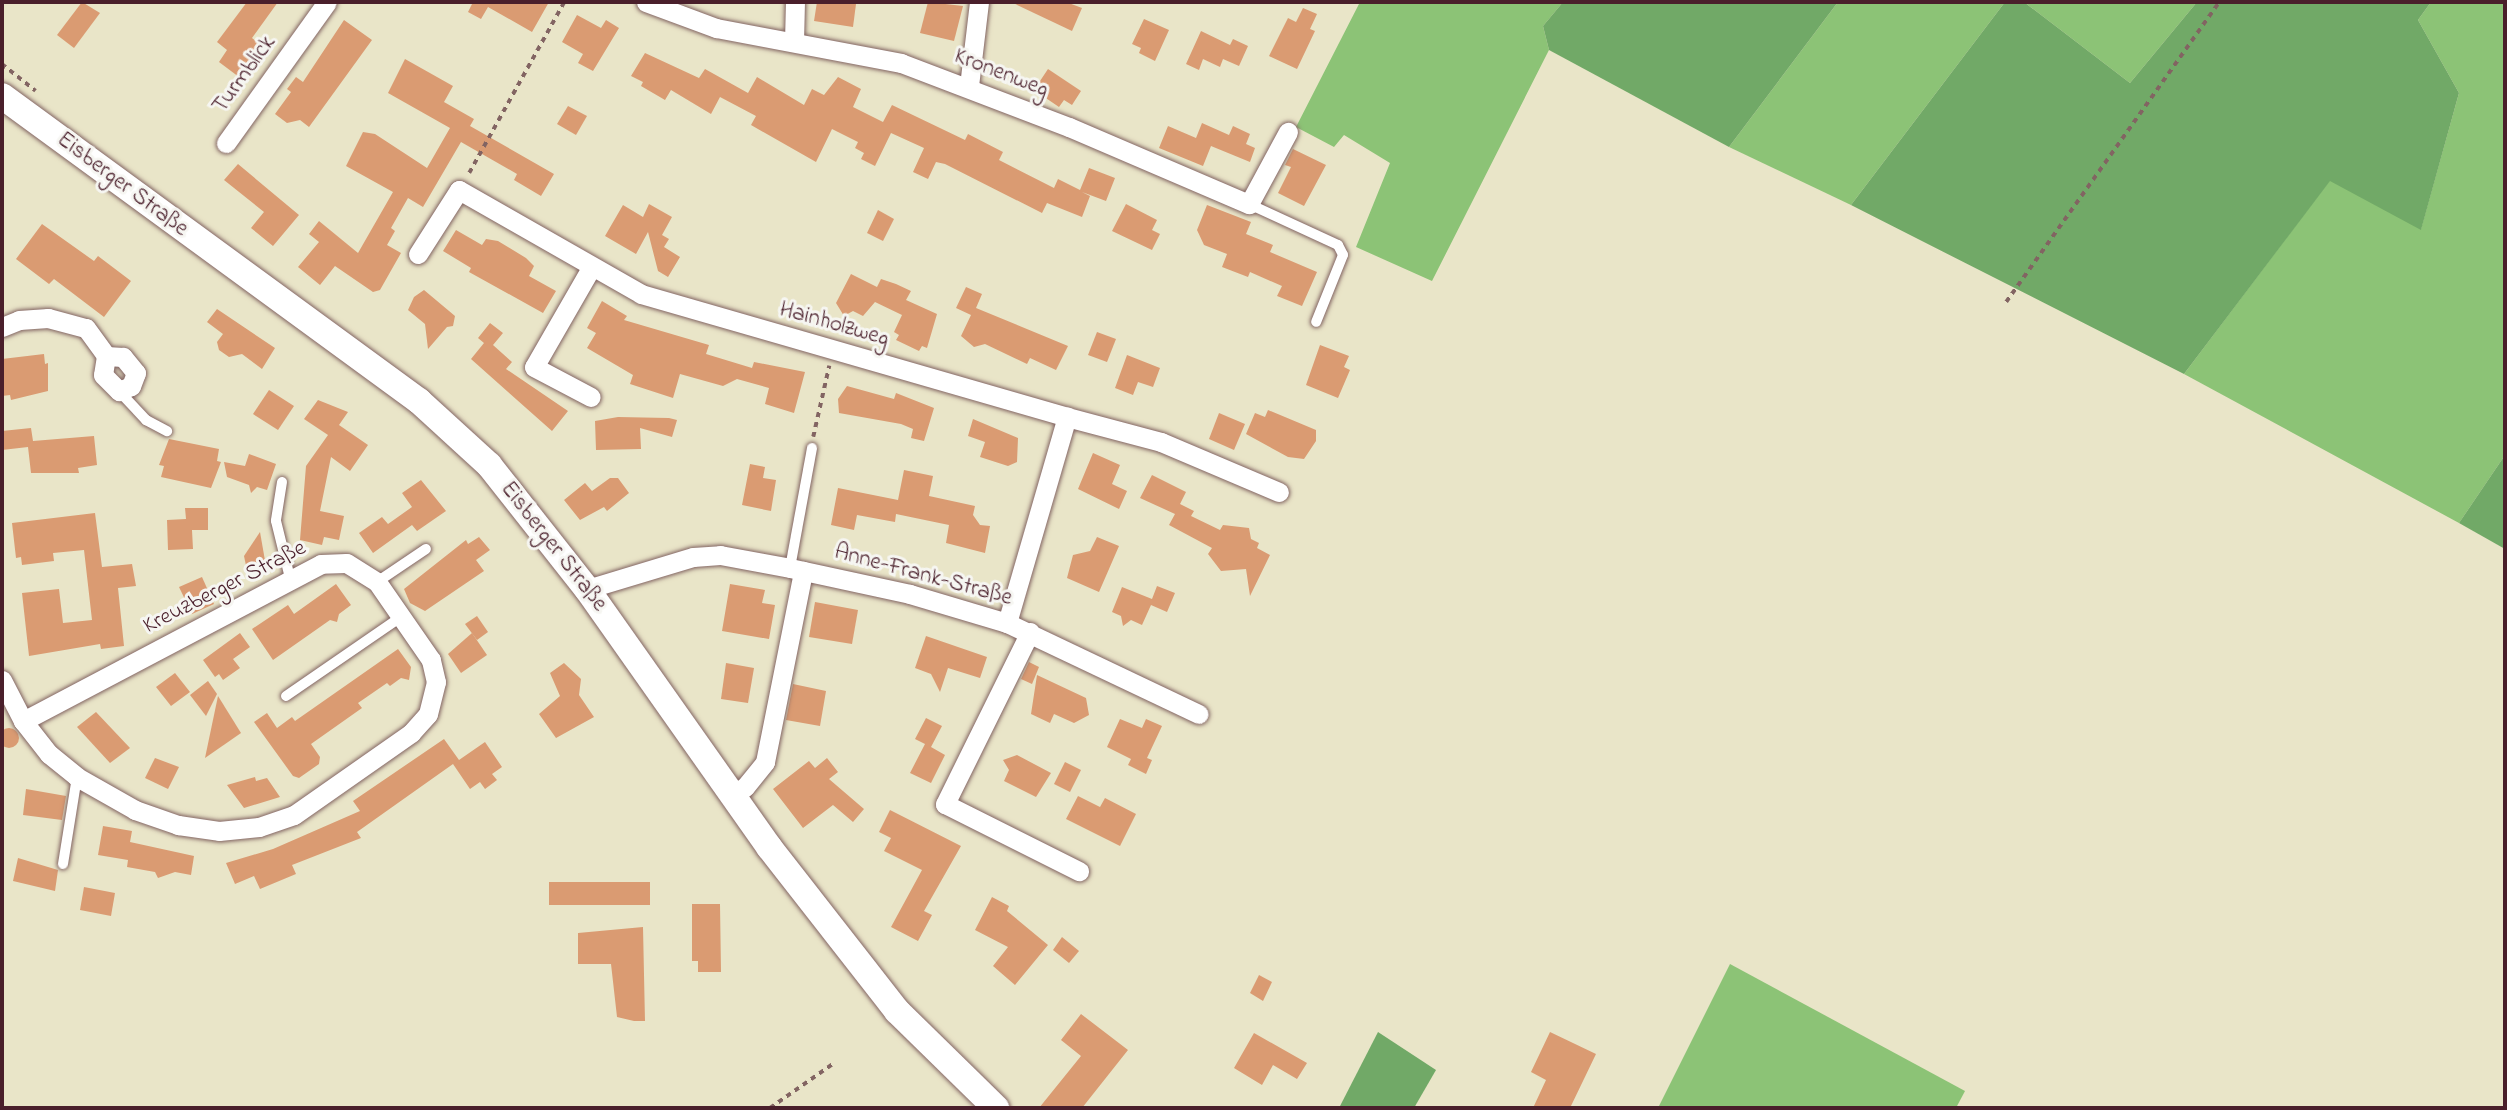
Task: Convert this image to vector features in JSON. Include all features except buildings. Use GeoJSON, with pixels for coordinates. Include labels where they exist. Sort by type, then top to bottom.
{"type":"FeatureCollection","features":[{"type":"Feature","properties":{"kind":"main road","name":"Eisberger Straße"},"geometry":{"type":"LineString","coordinates":[[2,96],[419,401],[489,465],[587,589],[733,795],[897,1011],[996,1108]]}},
{"type":"Feature","properties":{"kind":"street","name":"Turmblick"},"geometry":{"type":"LineString","coordinates":[[226,143],[327,2]]}},
{"type":"Feature","properties":{"kind":"street","name":"Kronenweg"},"geometry":{"type":"LineString","coordinates":[[646,2],[716,28],[901,63],[969,86],[1249,204]]}},
{"type":"Feature","properties":{"kind":"street"},"geometry":{"type":"LineString","coordinates":[[794,2],[794,42]]}},
{"type":"Feature","properties":{"kind":"street"},"geometry":{"type":"LineString","coordinates":[[969,86],[979,2]]}},
{"type":"Feature","properties":{"kind":"street"},"geometry":{"type":"LineString","coordinates":[[1249,204],[1288,132]]}},
{"type":"Feature","properties":{"kind":"street"},"geometry":{"type":"LineString","coordinates":[[418,254],[458,190]]}},
{"type":"Feature","properties":{"kind":"street","name":"Hainholzweg"},"geometry":{"type":"LineString","coordinates":[[458,190],[591,268],[641,293],[1161,442],[1279,492]]}},
{"type":"Feature","properties":{"kind":"street"},"geometry":{"type":"LineString","coordinates":[[591,268],[534,366],[592,397]]}},
{"type":"Feature","properties":{"kind":"street"},"geometry":{"type":"LineString","coordinates":[[2,327],[19,320],[48,318],[86,328],[106,356],[123,357],[136,373],[131,386],[119,391]]}},
{"type":"Feature","properties":{"kind":"street"},"geometry":{"type":"LineString","coordinates":[[1007,623],[1067,417]]}},
{"type":"Feature","properties":{"kind":"street","name":"Anne-Frank-Straße"},"geometry":{"type":"LineString","coordinates":[[587,589],[693,558],[720,555],[796,569],[910,594],[1007,623],[1199,714]]}},
{"type":"Feature","properties":{"kind":"street","name":"Kreuzberger Straße"},"geometry":{"type":"LineString","coordinates":[[2,680],[23,721],[49,754],[77,777],[135,810],[178,825],[219,831],[259,827],[294,815],[411,733],[428,714],[436,682],[431,660],[377,582],[346,563],[321,564],[23,721]]}},
{"type":"Feature","properties":{"kind":"street","name":"Anne-Frank-Straße"},"geometry":{"type":"LineString","coordinates":[[733,795],[745,787],[765,762],[796,569]]}},
{"type":"Feature","properties":{"kind":"street","name":"Anne-Frank-Straße"},"geometry":{"type":"LineString","coordinates":[[1030,632],[945,804],[1079,871]]}},
{"type":"Feature","properties":{"kind":"lane"},"geometry":{"type":"LineString","coordinates":[[1249,204],[1338,245],[1343,255],[1317,322]]}},
{"type":"Feature","properties":{"kind":"lane"},"geometry":{"type":"LineString","coordinates":[[119,391],[146,420],[167,431]]}},
{"type":"Feature","properties":{"kind":"lane"},"geometry":{"type":"LineString","coordinates":[[796,569],[812,448]]}},
{"type":"Feature","properties":{"kind":"lane"},"geometry":{"type":"LineString","coordinates":[[282,482],[276,521],[290,578]]}},
{"type":"Feature","properties":{"kind":"lane"},"geometry":{"type":"LineString","coordinates":[[377,582],[426,549]]}},
{"type":"Feature","properties":{"kind":"lane"},"geometry":{"type":"LineString","coordinates":[[286,696],[401,617]]}},
{"type":"Feature","properties":{"kind":"lane"},"geometry":{"type":"LineString","coordinates":[[63,864],[77,777]]}},
{"type":"Feature","properties":{"kind":"path"},"geometry":{"type":"LineString","coordinates":[[458,190],[512,102],[564,2]]}},
{"type":"Feature","properties":{"kind":"path"},"geometry":{"type":"LineString","coordinates":[[2006,302],[2219,2]]}},
{"type":"Feature","properties":{"kind":"path"},"geometry":{"type":"LineString","coordinates":[[812,448],[816,414],[833,350]]}},
{"type":"Feature","properties":{"kind":"path"},"geometry":{"type":"LineString","coordinates":[[771,1108],[780,1097],[834,1063]]}},
{"type":"Feature","properties":{"kind":"green space"},"geometry":{"type":"Polygon","coordinates":[[[1360,2],[1563,2],[1543,26],[1549,50],[1432,281],[1356,247],[1390,163],[1344,135],[1334,147],[1296,127],[1360,2]]]}},
{"type":"Feature","properties":{"kind":"green space"},"geometry":{"type":"Polygon","coordinates":[[[1563,2],[1838,2],[1729,147],[1549,50],[1543,26],[1563,2]]]}},
{"type":"Feature","properties":{"kind":"green space"},"geometry":{"type":"Polygon","coordinates":[[[1838,2],[2005,2],[1851,205],[1729,147],[1838,2]]]}},
{"type":"Feature","properties":{"kind":"green space"},"geometry":{"type":"Polygon","coordinates":[[[2005,2],[2024,2],[2130,83],[2197,2],[2431,2],[2418,20],[2459,93],[2421,230],[2330,181],[2184,374],[1851,205],[2005,2]]]}},
{"type":"Feature","properties":{"kind":"green space"},"geometry":{"type":"Polygon","coordinates":[[[2024,2],[2197,2],[2130,83],[2024,2]]]}},
{"type":"Feature","properties":{"kind":"green space"},"geometry":{"type":"Polygon","coordinates":[[[2431,2],[2505,2],[2505,455],[2459,523],[2184,374],[2330,180],[2421,229],[2459,93],[2418,20],[2431,2]]]}},
{"type":"Feature","properties":{"kind":"green space"},"geometry":{"type":"Polygon","coordinates":[[[2505,455],[2505,549],[2459,523],[2505,455]]]}},
{"type":"Feature","properties":{"kind":"green space"},"geometry":{"type":"Polygon","coordinates":[[[1730,964],[1965,1091],[1956,1108],[1658,1108],[1730,964]]]}},
{"type":"Feature","properties":{"kind":"green space"},"geometry":{"type":"Polygon","coordinates":[[[1378,1032],[1436,1070],[1414,1108],[1339,1108],[1378,1032]]]}}]}
